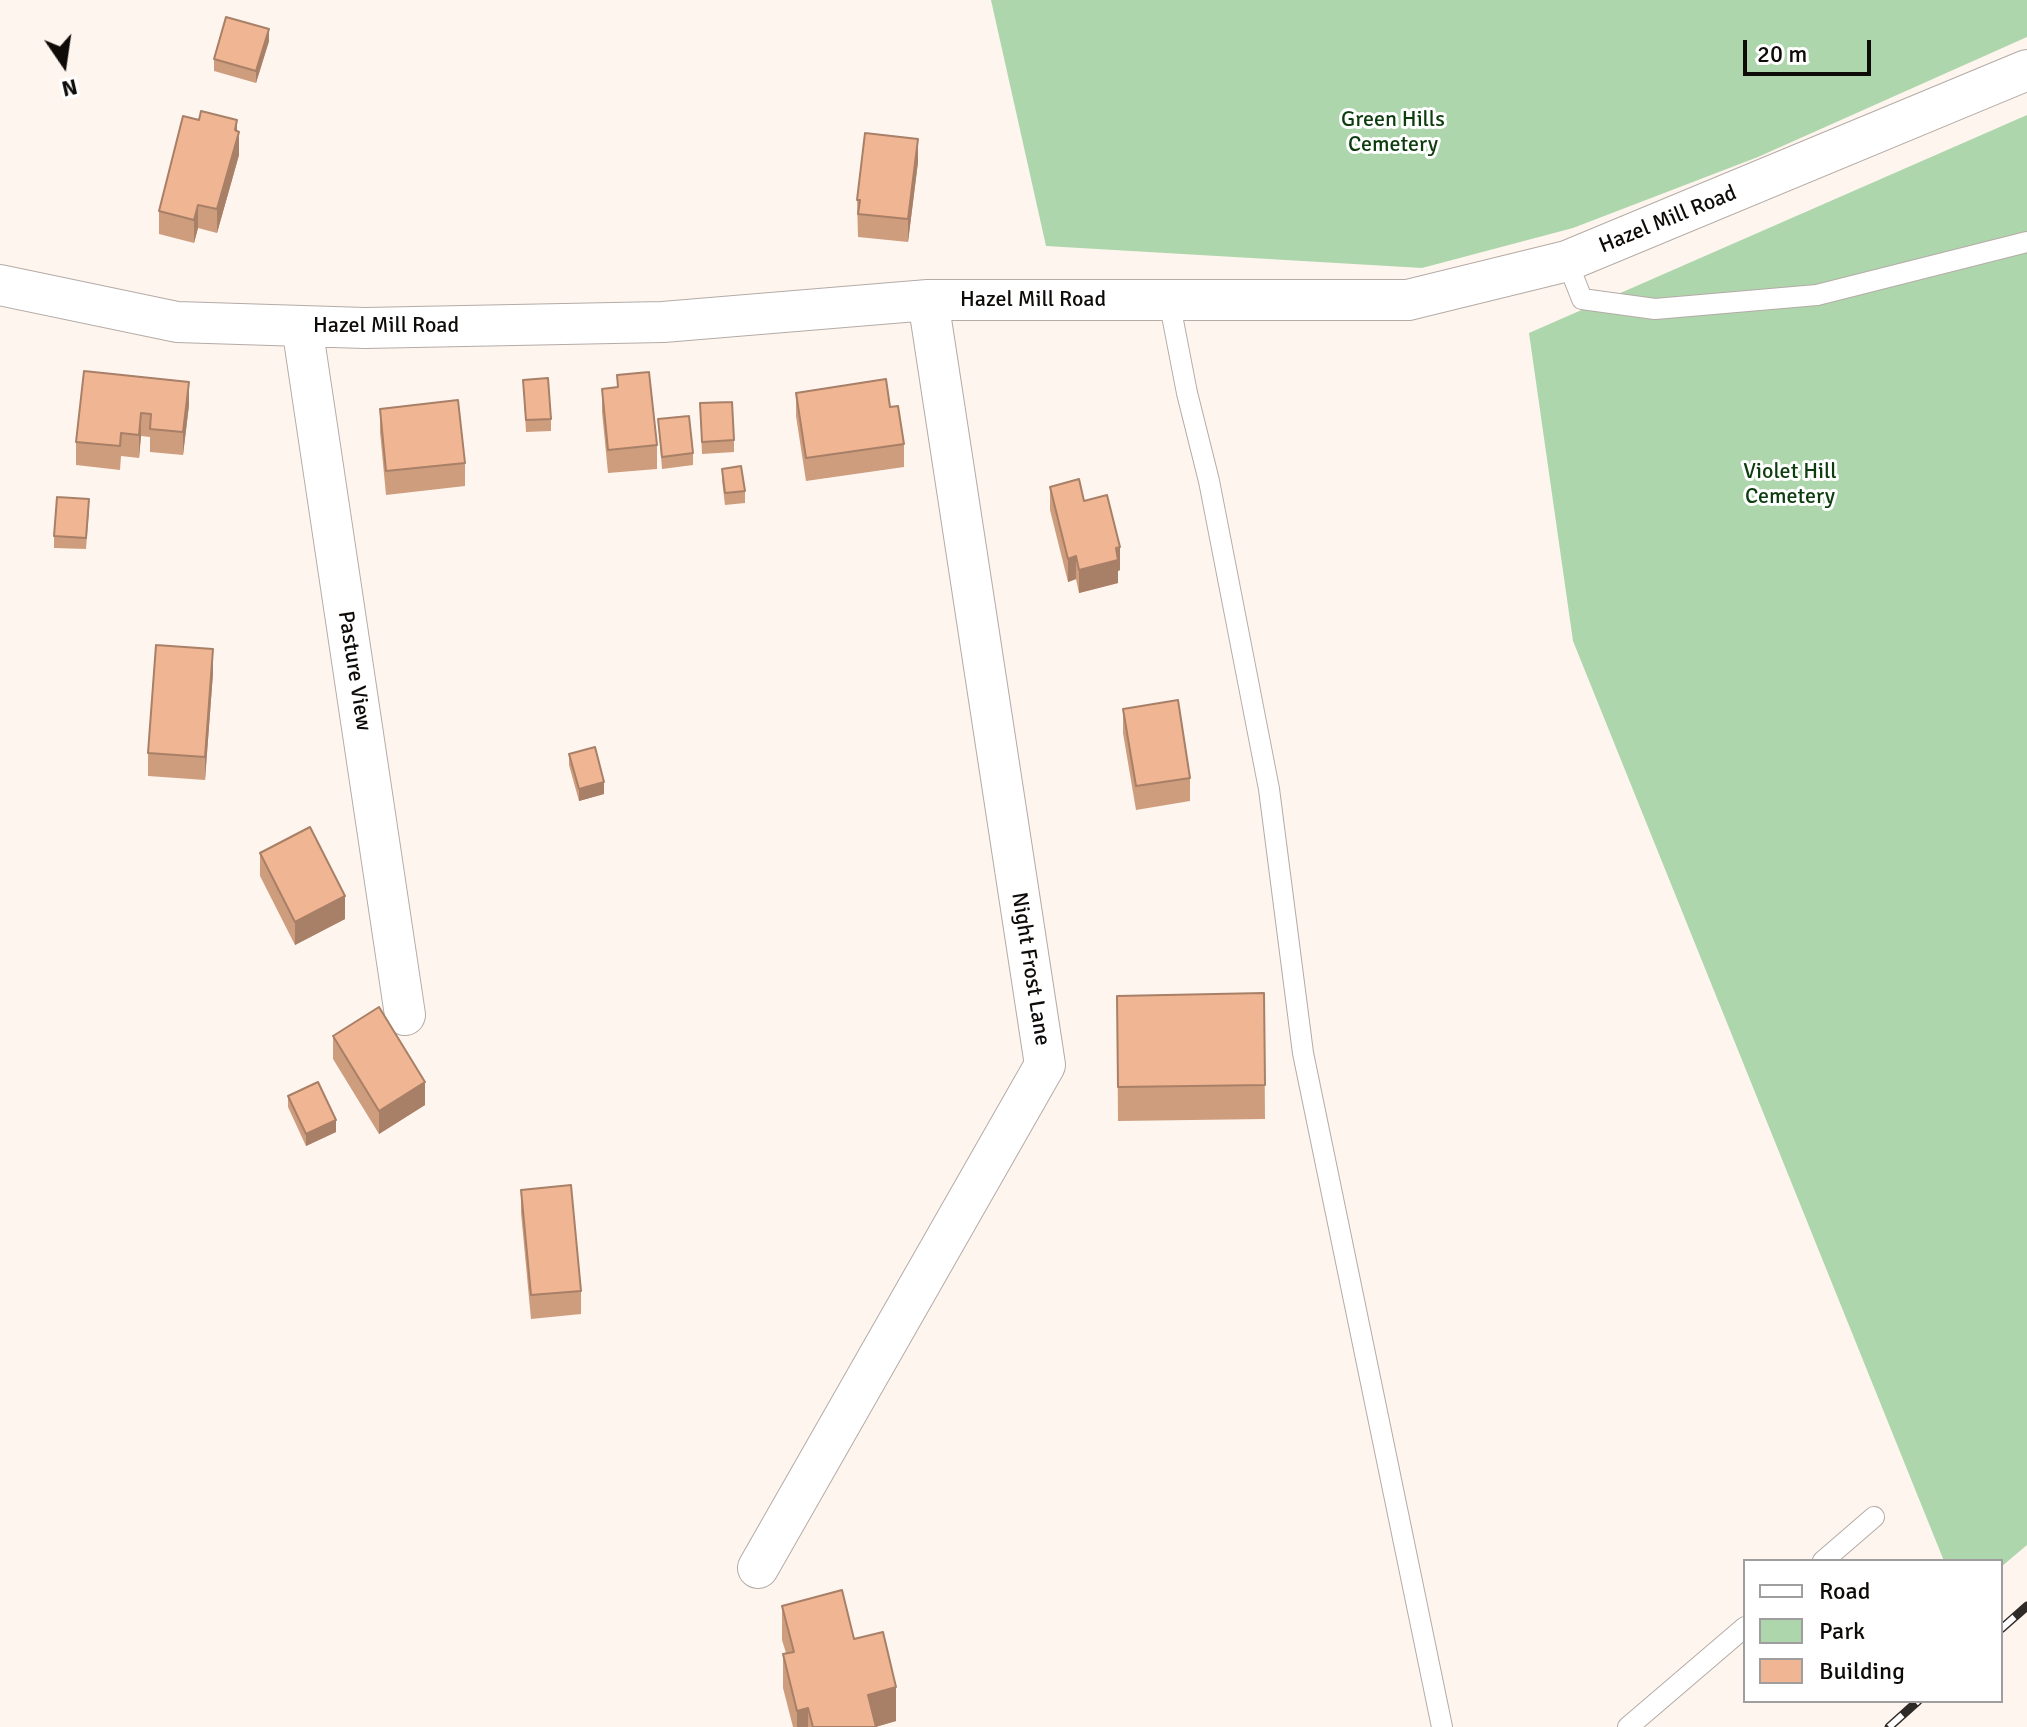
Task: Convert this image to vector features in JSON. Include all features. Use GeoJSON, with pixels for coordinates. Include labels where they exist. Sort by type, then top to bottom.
{"type":"FeatureCollection","features":[{"type":"Feature","properties":{"kind":"street","name":"Hazel Mill Road"},"geometry":{"type":"LineString","coordinates":[[0,285],[177,322],[365,328],[663,322],[928,300],[1408,300],[1567,261],[2027,70]]}},
{"type":"Feature","properties":{"kind":"street","name":"Night Frost Lane"},"geometry":{"type":"LineString","coordinates":[[758,1568],[1045,1065],[928,300]]}},
{"type":"Feature","properties":{"kind":"street","name":"Pasture View"},"geometry":{"type":"LineString","coordinates":[[302,326],[405,1015]]}},
{"type":"Feature","properties":{"kind":"lane"},"geometry":{"type":"LineString","coordinates":[[1567,261],[1582,299],[1655,309],[1817,295],[2027,242]]}},
{"type":"Feature","properties":{"kind":"lane"},"geometry":{"type":"LineString","coordinates":[[1169,300],[1187,393],[1209,481],[1269,789],[1303,1053],[1442,1727]]}},
{"type":"Feature","properties":{"kind":"lane"},"geometry":{"type":"LineString","coordinates":[[1825,1559],[1874,1517]]}},
{"type":"Feature","properties":{"kind":"lane"},"geometry":{"type":"LineString","coordinates":[[1628,1727],[1743,1629]]}},
{"type":"Feature","properties":{"kind":"green space","name":"Green Hills Cemetery"},"geometry":{"type":"Polygon","coordinates":[[[991,0],[2027,0],[2027,37],[1758,157],[1573,228],[1422,268],[1046,246],[991,0]]]}},
{"type":"Feature","properties":{"kind":"green space","name":"Violet Hill Cemetery"},"geometry":{"type":"Polygon","coordinates":[[[2027,115],[2027,1545],[2003,1565],[2003,1559],[1943,1559],[1573,641],[1529,333],[2027,115]]]}},
{"type":"Feature","properties":{"kind":"building"},"geometry":{"type":"Polygon","coordinates":[[[226,17],[269,29],[256,71],[214,59],[226,17]]]}},
{"type":"Feature","properties":{"kind":"building"},"geometry":{"type":"Polygon","coordinates":[[[201,111],[237,120],[235,130],[239,132],[217,209],[198,205],[194,220],[159,211],[183,116],[199,120],[201,111]]]}},
{"type":"Feature","properties":{"kind":"building"},"geometry":{"type":"Polygon","coordinates":[[[865,133],[918,139],[908,219],[858,214],[865,133]]]}},
{"type":"Feature","properties":{"kind":"building"},"geometry":{"type":"Polygon","coordinates":[[[84,371],[189,382],[183,432],[150,429],[151,414],[141,413],[139,435],[121,433],[120,446],[76,442],[84,371]]]}},
{"type":"Feature","properties":{"kind":"building"},"geometry":{"type":"Polygon","coordinates":[[[649,372],[657,445],[608,450],[602,389],[618,387],[617,375],[649,372]]]}},
{"type":"Feature","properties":{"kind":"building"},"geometry":{"type":"Polygon","coordinates":[[[548,378],[551,419],[526,420],[523,380],[548,378]]]}},
{"type":"Feature","properties":{"kind":"building"},"geometry":{"type":"Polygon","coordinates":[[[886,379],[890,407],[898,406],[904,444],[806,458],[796,393],[886,379]]]}},
{"type":"Feature","properties":{"kind":"building"},"geometry":{"type":"Polygon","coordinates":[[[458,400],[465,463],[386,471],[380,409],[458,400]]]}},
{"type":"Feature","properties":{"kind":"building"},"geometry":{"type":"Polygon","coordinates":[[[732,402],[734,440],[702,442],[700,403],[732,402]]]}},
{"type":"Feature","properties":{"kind":"building"},"geometry":{"type":"Polygon","coordinates":[[[689,416],[693,453],[662,457],[658,419],[689,416]]]}},
{"type":"Feature","properties":{"kind":"building"},"geometry":{"type":"Polygon","coordinates":[[[741,466],[745,491],[725,493],[722,469],[741,466]]]}},
{"type":"Feature","properties":{"kind":"building"},"geometry":{"type":"Polygon","coordinates":[[[1079,479],[1084,501],[1107,495],[1120,547],[1116,548],[1118,560],[1079,570],[1076,556],[1068,559],[1050,487],[1079,479]]]}},
{"type":"Feature","properties":{"kind":"building"},"geometry":{"type":"Polygon","coordinates":[[[57,497],[89,499],[86,538],[54,536],[57,497]]]}},
{"type":"Feature","properties":{"kind":"building"},"geometry":{"type":"Polygon","coordinates":[[[156,645],[213,649],[205,757],[148,753],[156,645]]]}},
{"type":"Feature","properties":{"kind":"building"},"geometry":{"type":"Polygon","coordinates":[[[1178,700],[1190,778],[1136,786],[1123,709],[1178,700]]]}},
{"type":"Feature","properties":{"kind":"building"},"geometry":{"type":"Polygon","coordinates":[[[595,747],[604,782],[579,789],[569,754],[595,747]]]}},
{"type":"Feature","properties":{"kind":"building"},"geometry":{"type":"Polygon","coordinates":[[[310,827],[345,896],[295,922],[260,853],[310,827]]]}},
{"type":"Feature","properties":{"kind":"building"},"geometry":{"type":"Polygon","coordinates":[[[1264,993],[1265,1085],[1118,1087],[1117,996],[1264,993]]]}},
{"type":"Feature","properties":{"kind":"building"},"geometry":{"type":"Polygon","coordinates":[[[379,1007],[425,1082],[379,1111],[333,1036],[379,1007]]]}},
{"type":"Feature","properties":{"kind":"building"},"geometry":{"type":"Polygon","coordinates":[[[318,1082],[336,1120],[306,1134],[288,1096],[318,1082]]]}},
{"type":"Feature","properties":{"kind":"building"},"geometry":{"type":"Polygon","coordinates":[[[571,1185],[581,1291],[531,1295],[521,1190],[571,1185]]]}},
{"type":"Feature","properties":{"kind":"building"},"geometry":{"type":"Polygon","coordinates":[[[842,1590],[854,1639],[883,1632],[896,1687],[868,1695],[876,1727],[813,1727],[808,1708],[797,1711],[783,1654],[794,1652],[782,1606],[842,1590]]]}},
{"type":"Feature","properties":{"kind":"railway"},"geometry":{"type":"LineString","coordinates":[[2003,1627],[2027,1606]]}},
{"type":"Feature","properties":{"kind":"railway"},"geometry":{"type":"LineString","coordinates":[[1889,1727],[1916,1703]]}}]}
